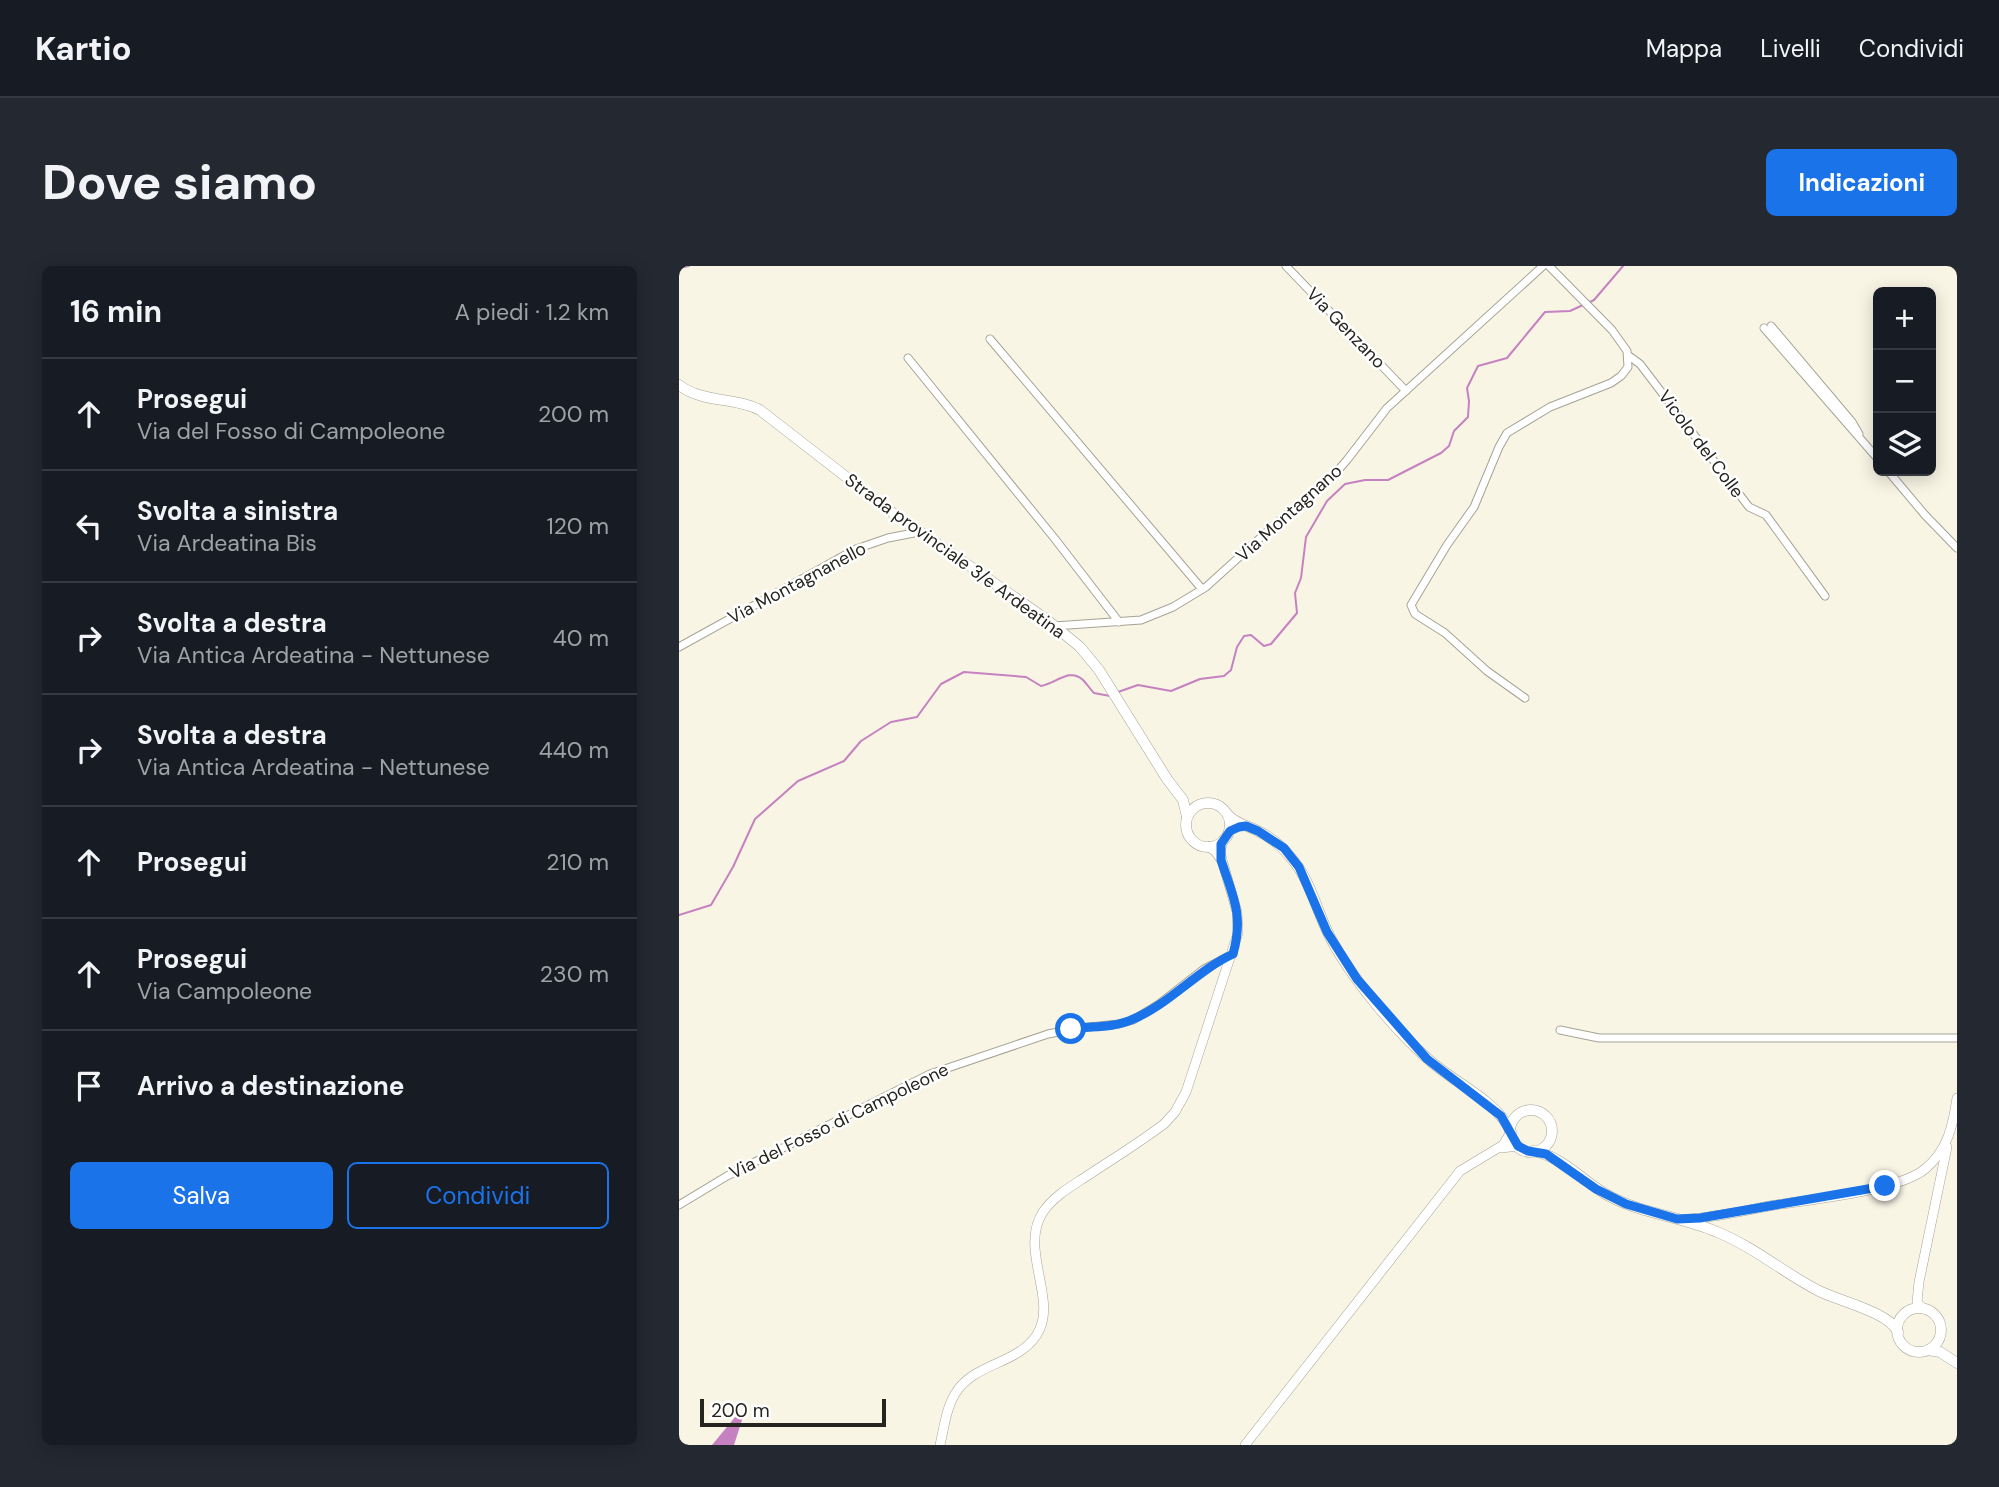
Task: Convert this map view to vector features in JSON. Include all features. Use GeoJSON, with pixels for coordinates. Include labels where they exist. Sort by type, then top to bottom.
{"type":"FeatureCollection","features":[{"type":"Feature","properties":{"kind":"main road","name":"Strada provinciale 3/e Ardeatina"},"geometry":{"type":"LineString","coordinates":[[679,385],[693,393],[743,403],[760,410],[919,532],[1054,626],[1086,653],[1185,804],[1187,817]]}},
{"type":"Feature","properties":{"kind":"main road"},"geometry":{"type":"LineString","coordinates":[[1177,792],[1188,800],[1220,807],[1237,823],[1275,841],[1291,857],[1304,876],[1321,919],[1345,964],[1406,1036],[1436,1066],[1501,1116],[1518,1146],[1546,1154],[1611,1198],[1723,1234],[1817,1290],[1891,1323],[1908,1349],[1915,1352],[1940,1352],[1954,1360]]}},
{"type":"Feature","properties":{"kind":"main road"},"geometry":{"type":"LineString","coordinates":[[1203,803],[1193,808],[1187,817],[1186,829],[1191,839],[1207,846],[1226,837],[1236,827],[1246,826]]}},
{"type":"Feature","properties":{"kind":"main road"},"geometry":{"type":"LineString","coordinates":[[1226,837],[1228,816]]}},
{"type":"Feature","properties":{"kind":"main road"},"geometry":{"type":"LineString","coordinates":[[1489,1105],[1503,1112],[1533,1110],[1548,1118],[1552,1129],[1550,1140],[1546,1146],[1534,1151]]}},
{"type":"Feature","properties":{"kind":"main road"},"geometry":{"type":"LineString","coordinates":[[1511,1132],[1513,1121],[1521,1112]]}},
{"type":"Feature","properties":{"kind":"main road"},"geometry":{"type":"LineString","coordinates":[[1550,1140],[1553,1152],[1563,1164]]}},
{"type":"Feature","properties":{"kind":"main road"},"geometry":{"type":"LineString","coordinates":[[1898,1332],[1900,1320],[1904,1315],[1909,1311],[1923,1309],[1938,1319],[1941,1325],[1941,1348],[1954,1360]]}},
{"type":"Feature","properties":{"kind":"main road"},"geometry":{"type":"LineString","coordinates":[[1879,1316],[1891,1318],[1904,1315]]}},
{"type":"Feature","properties":{"kind":"main road"},"geometry":{"type":"LineString","coordinates":[[1928,1350],[1940,1337]]}},
{"type":"Feature","properties":{"kind":"street","name":"Via Genzano"},"geometry":{"type":"LineString","coordinates":[[1286,266],[1406,391]]}},
{"type":"Feature","properties":{"kind":"street","name":"Via Montagnano"},"geometry":{"type":"LineString","coordinates":[[1054,626],[1142,620],[1159,614],[1202,589],[1284,516],[1329,481],[1380,416],[1543,266]]}},
{"type":"Feature","properties":{"kind":"street"},"geometry":{"type":"LineString","coordinates":[[1525,698],[1487,671],[1445,633],[1415,614],[1412,604],[1447,545],[1474,507],[1507,433],[1525,420],[1560,402],[1611,383],[1626,370],[1629,356],[1612,330],[1549,266]]}},
{"type":"Feature","properties":{"kind":"street"},"geometry":{"type":"LineString","coordinates":[[1767,327],[1852,422],[1873,453]]}},
{"type":"Feature","properties":{"kind":"street"},"geometry":{"type":"LineString","coordinates":[[990,339],[1202,589]]}},
{"type":"Feature","properties":{"kind":"street","name":"Vicolo del Colle"},"geometry":{"type":"LineString","coordinates":[[1629,356],[1640,364],[1749,507],[1766,515],[1825,596]]}},
{"type":"Feature","properties":{"kind":"street"},"geometry":{"type":"LineString","coordinates":[[908,358],[1119,622]]}},
{"type":"Feature","properties":{"kind":"street"},"geometry":{"type":"LineString","coordinates":[[1892,476],[1957,548]]}},
{"type":"Feature","properties":{"kind":"street","name":"Via Montagnanello"},"geometry":{"type":"LineString","coordinates":[[679,647],[856,549],[888,538],[919,532]]}},
{"type":"Feature","properties":{"kind":"street"},"geometry":{"type":"LineString","coordinates":[[940,1445],[949,1407],[960,1387],[977,1373],[1020,1353],[1040,1330],[1043,1307],[1035,1237],[1038,1222],[1045,1209],[1077,1182],[1161,1126],[1179,1107],[1201,1052],[1239,929],[1238,916],[1221,860],[1220,850],[1226,837]]}},
{"type":"Feature","properties":{"kind":"street"},"geometry":{"type":"LineString","coordinates":[[1207,846],[1215,851],[1221,860]]}},
{"type":"Feature","properties":{"kind":"street","name":"Via del Fosso di Campoleone"},"geometry":{"type":"LineString","coordinates":[[679,1205],[717,1181],[930,1074],[1048,1034],[1133,1020],[1159,1004],[1204,969],[1233,954]]}},
{"type":"Feature","properties":{"kind":"street"},"geometry":{"type":"LineString","coordinates":[[1560,1030],[1599,1038],[1957,1038]]}},
{"type":"Feature","properties":{"kind":"street"},"geometry":{"type":"LineString","coordinates":[[1923,1309],[1917,1300],[1921,1268],[1957,1098]]}},
{"type":"Feature","properties":{"kind":"street"},"geometry":{"type":"LineString","coordinates":[[1245,1445],[1460,1171],[1496,1150],[1511,1132]]}},
{"type":"Feature","properties":{"kind":"street"},"geometry":{"type":"LineString","coordinates":[[1677,1219],[1700,1218],[1906,1180],[1932,1163],[1943,1150],[1951,1132]]}},
{"type":"Feature","properties":{"kind":"street"},"geometry":{"type":"LineString","coordinates":[[1496,1150],[1518,1146]]}},
{"type":"Feature","properties":{"kind":"shaded area"},"geometry":{"type":"Polygon","coordinates":[[[736,1416],[743,1417],[734,1445],[712,1445],[736,1416]]]}},
{"type":"Feature","properties":{"kind":"waterway"},"geometry":{"type":"LineString","coordinates":[[679,268],[689,266]]}},
{"type":"Feature","properties":{"kind":"waterway"},"geometry":{"type":"LineString","coordinates":[[1588,303],[1594,300],[1623,266]]}},
{"type":"Feature","properties":{"kind":"waterway"},"geometry":{"type":"LineString","coordinates":[[1118,692],[1138,685],[1171,691],[1200,679],[1224,676],[1231,670],[1237,647],[1244,636],[1251,635],[1264,646],[1271,644],[1297,613],[1295,593],[1301,578],[1306,537],[1327,501],[1345,484],[1365,480],[1388,480],[1441,453],[1449,446],[1454,431],[1468,417],[1467,388],[1478,366],[1507,358],[1545,312],[1570,311],[1583,305]]}},
{"type":"Feature","properties":{"kind":"waterway"},"geometry":{"type":"LineString","coordinates":[[679,915],[711,905],[733,867],[755,819],[798,781],[844,761],[861,741],[891,722],[917,717],[941,684],[964,672],[1026,677],[1041,686],[1073,675],[1083,680],[1094,693],[1110,696]]}},
{"type":"Feature","properties":{"kind":"route"},"geometry":{"type":"LineString","coordinates":[[1071,1029],[1133,1020],[1148,1012],[1204,969],[1233,954],[1239,920],[1220,850],[1230,831],[1246,826],[1275,841],[1299,867],[1335,947],[1357,979],[1427,1059],[1501,1116],[1514,1142],[1523,1149],[1546,1154],[1611,1198],[1677,1219],[1700,1218],[1885,1186]]}}]}
